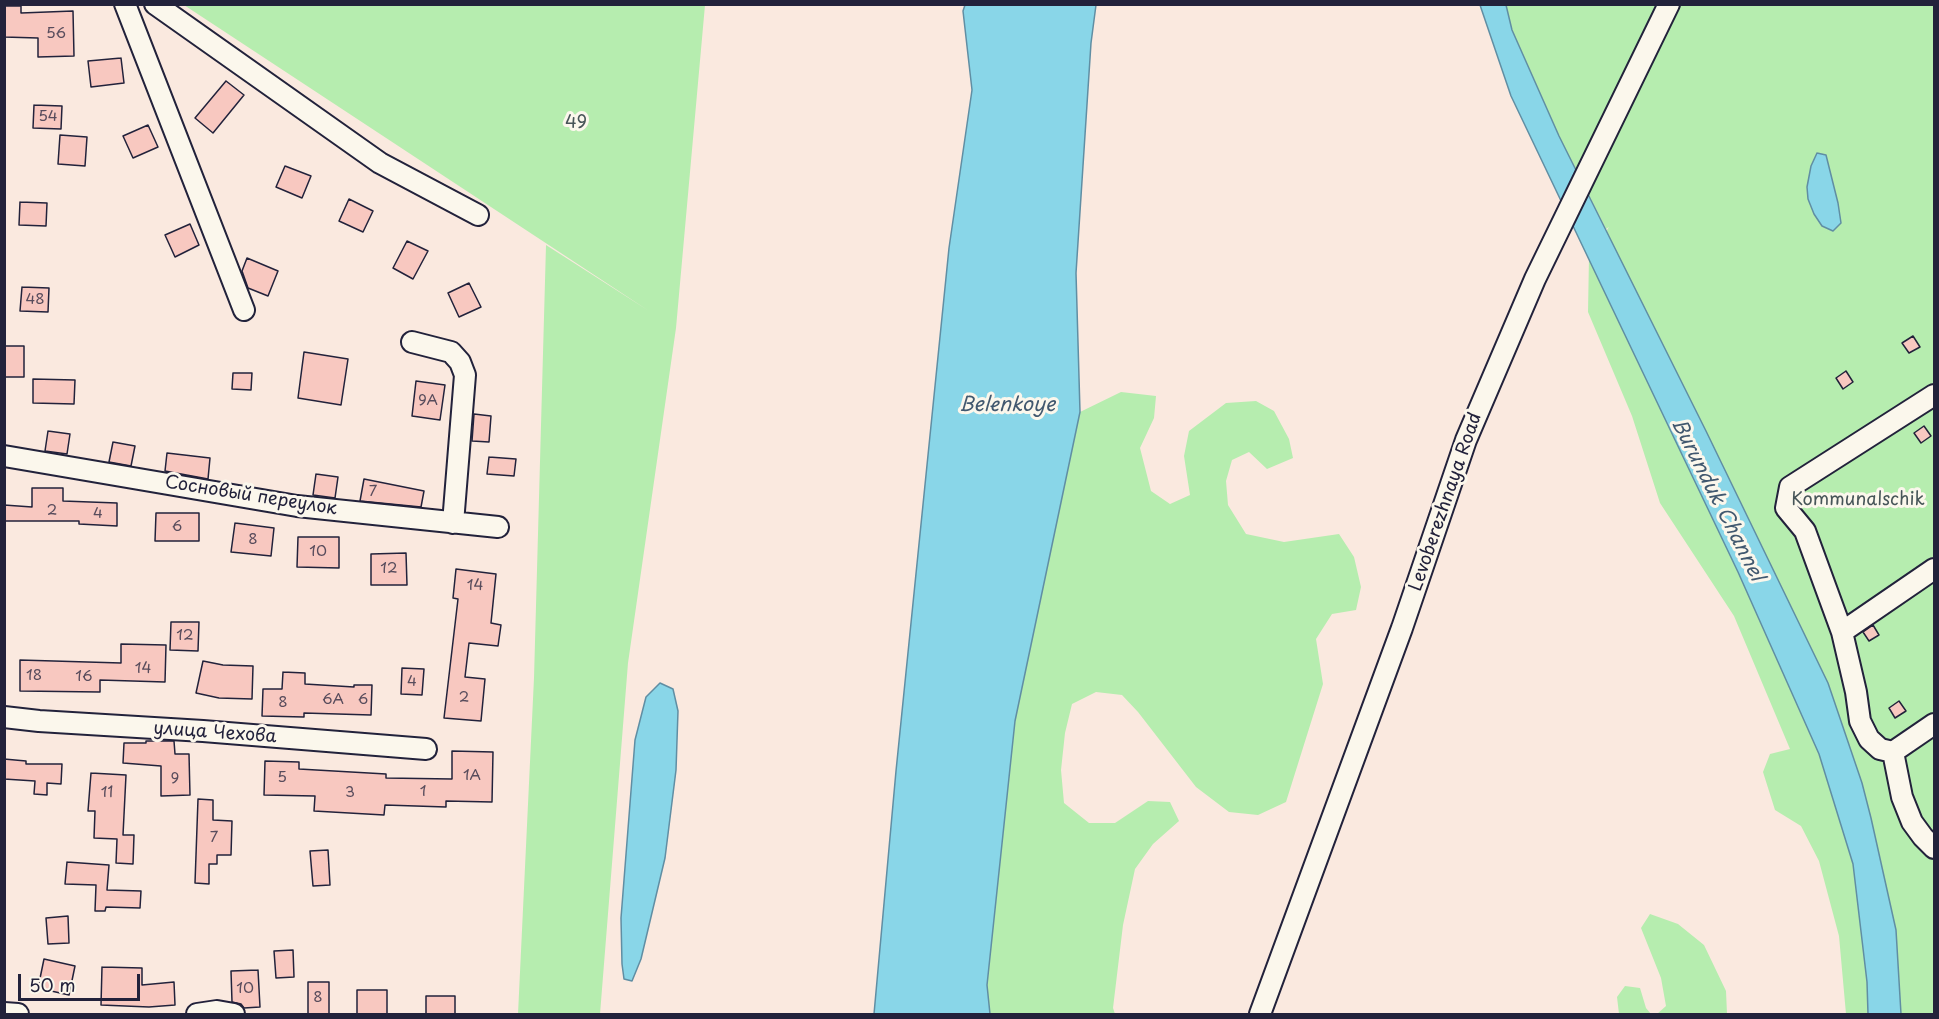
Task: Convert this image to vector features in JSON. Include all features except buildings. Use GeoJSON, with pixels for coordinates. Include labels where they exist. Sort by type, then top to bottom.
{"type":"FeatureCollection","features":[{"type":"Feature","properties":{"kind":"street"},"geometry":{"type":"LineString","coordinates":[[125,4],[244,310]]}},
{"type":"Feature","properties":{"kind":"street"},"geometry":{"type":"LineString","coordinates":[[155,4],[380,163],[478,215]]}},
{"type":"Feature","properties":{"kind":"street","name":"Levoberezhnaya Road"},"geometry":{"type":"LineString","coordinates":[[1260,1014],[1402,628],[1466,440],[1535,279],[1669,4]]}},
{"type":"Feature","properties":{"kind":"street"},"geometry":{"type":"LineString","coordinates":[[412,342],[451,352],[460,362],[465,375],[453,523]]}},
{"type":"Feature","properties":{"kind":"street"},"geometry":{"type":"LineString","coordinates":[[1935,395],[1790,487],[1786,508],[1805,531],[1842,632],[1856,692],[1860,721],[1869,739],[1880,749],[1893,752],[1935,724]]}},
{"type":"Feature","properties":{"kind":"street","name":"Сосновый переулок"},"geometry":{"type":"LineString","coordinates":[[4,456],[297,506],[498,527]]}},
{"type":"Feature","properties":{"kind":"street"},"geometry":{"type":"LineString","coordinates":[[1842,632],[1935,569]]}},
{"type":"Feature","properties":{"kind":"street","name":"улица Чехова"},"geometry":{"type":"LineString","coordinates":[[4,717],[426,749]]}},
{"type":"Feature","properties":{"kind":"street"},"geometry":{"type":"LineString","coordinates":[[1893,752],[1902,797],[1912,822],[1935,848]]}},
{"type":"Feature","properties":{"kind":"street"},"geometry":{"type":"LineString","coordinates":[[197,1014],[217,1011],[234,1014]]}},
{"type":"Feature","properties":{"kind":"street"},"geometry":{"type":"LineString","coordinates":[[4,1013],[18,1014]]}},
{"type":"Feature","properties":{"kind":"green space","name":"49"},"geometry":{"type":"Polygon","coordinates":[[[184,5],[705,5],[676,328],[628,663],[600,1014],[518,1014],[534,678],[546,245],[649,311],[184,5]]]}},
{"type":"Feature","properties":{"kind":"green space","name":"Kommunalschik"},"geometry":{"type":"Polygon","coordinates":[[[1506,5],[1934,5],[1934,1014],[1846,1014],[1839,936],[1819,861],[1801,826],[1775,810],[1763,772],[1770,754],[1790,749],[1734,616],[1660,503],[1632,416],[1588,312],[1589,257],[1609,227],[1606,229],[1559,136],[1512,30],[1506,5]]]}},
{"type":"Feature","properties":{"kind":"green space"},"geometry":{"type":"Polygon","coordinates":[[[1121,392],[1156,396],[1154,418],[1140,448],[1151,491],[1170,504],[1190,495],[1184,456],[1189,431],[1226,403],[1256,401],[1274,411],[1289,439],[1293,458],[1267,469],[1249,452],[1232,460],[1226,481],[1228,505],[1246,534],[1284,542],[1339,534],[1354,557],[1361,587],[1356,610],[1332,614],[1316,639],[1323,684],[1286,802],[1258,815],[1229,812],[1196,787],[1138,712],[1122,695],[1096,692],[1072,704],[1065,733],[1061,770],[1064,803],[1089,823],[1115,823],[1148,801],[1170,802],[1179,821],[1153,844],[1135,869],[1123,925],[1113,1008],[1115,1014],[990,1014],[987,985],[1015,721],[1080,412],[1121,392]]]}},
{"type":"Feature","properties":{"kind":"green space"},"geometry":{"type":"Polygon","coordinates":[[[1650,914],[1678,924],[1704,945],[1726,991],[1727,1014],[1657,1014],[1666,1006],[1661,978],[1641,928],[1650,914]]]}},
{"type":"Feature","properties":{"kind":"green space"},"geometry":{"type":"Polygon","coordinates":[[[1625,986],[1640,988],[1646,1008],[1651,1014],[1619,1014],[1617,997],[1625,986]]]}},
{"type":"Feature","properties":{"kind":"water","name":"Belenkoye"},"geometry":{"type":"Polygon","coordinates":[[[965,5],[1096,5],[1091,43],[1076,273],[1080,412],[1015,721],[987,985],[990,1014],[874,1014],[949,248],[972,90],[963,11],[965,5]]]}},
{"type":"Feature","properties":{"kind":"water","name":"Burunduk Channel"},"geometry":{"type":"Polygon","coordinates":[[[1480,5],[1506,5],[1512,30],[1559,136],[1828,683],[1862,783],[1896,930],[1901,1014],[1868,1014],[1867,982],[1853,864],[1819,754],[1738,572],[1511,96],[1480,5]]]}},
{"type":"Feature","properties":{"kind":"water"},"geometry":{"type":"Polygon","coordinates":[[[1817,153],[1826,155],[1838,203],[1841,223],[1833,231],[1822,226],[1808,199],[1807,187],[1811,166],[1817,153]]]}},
{"type":"Feature","properties":{"kind":"water"},"geometry":{"type":"Polygon","coordinates":[[[660,683],[673,689],[678,711],[676,770],[665,858],[641,959],[632,981],[624,979],[621,918],[635,740],[646,697],[660,683]]]}}]}
